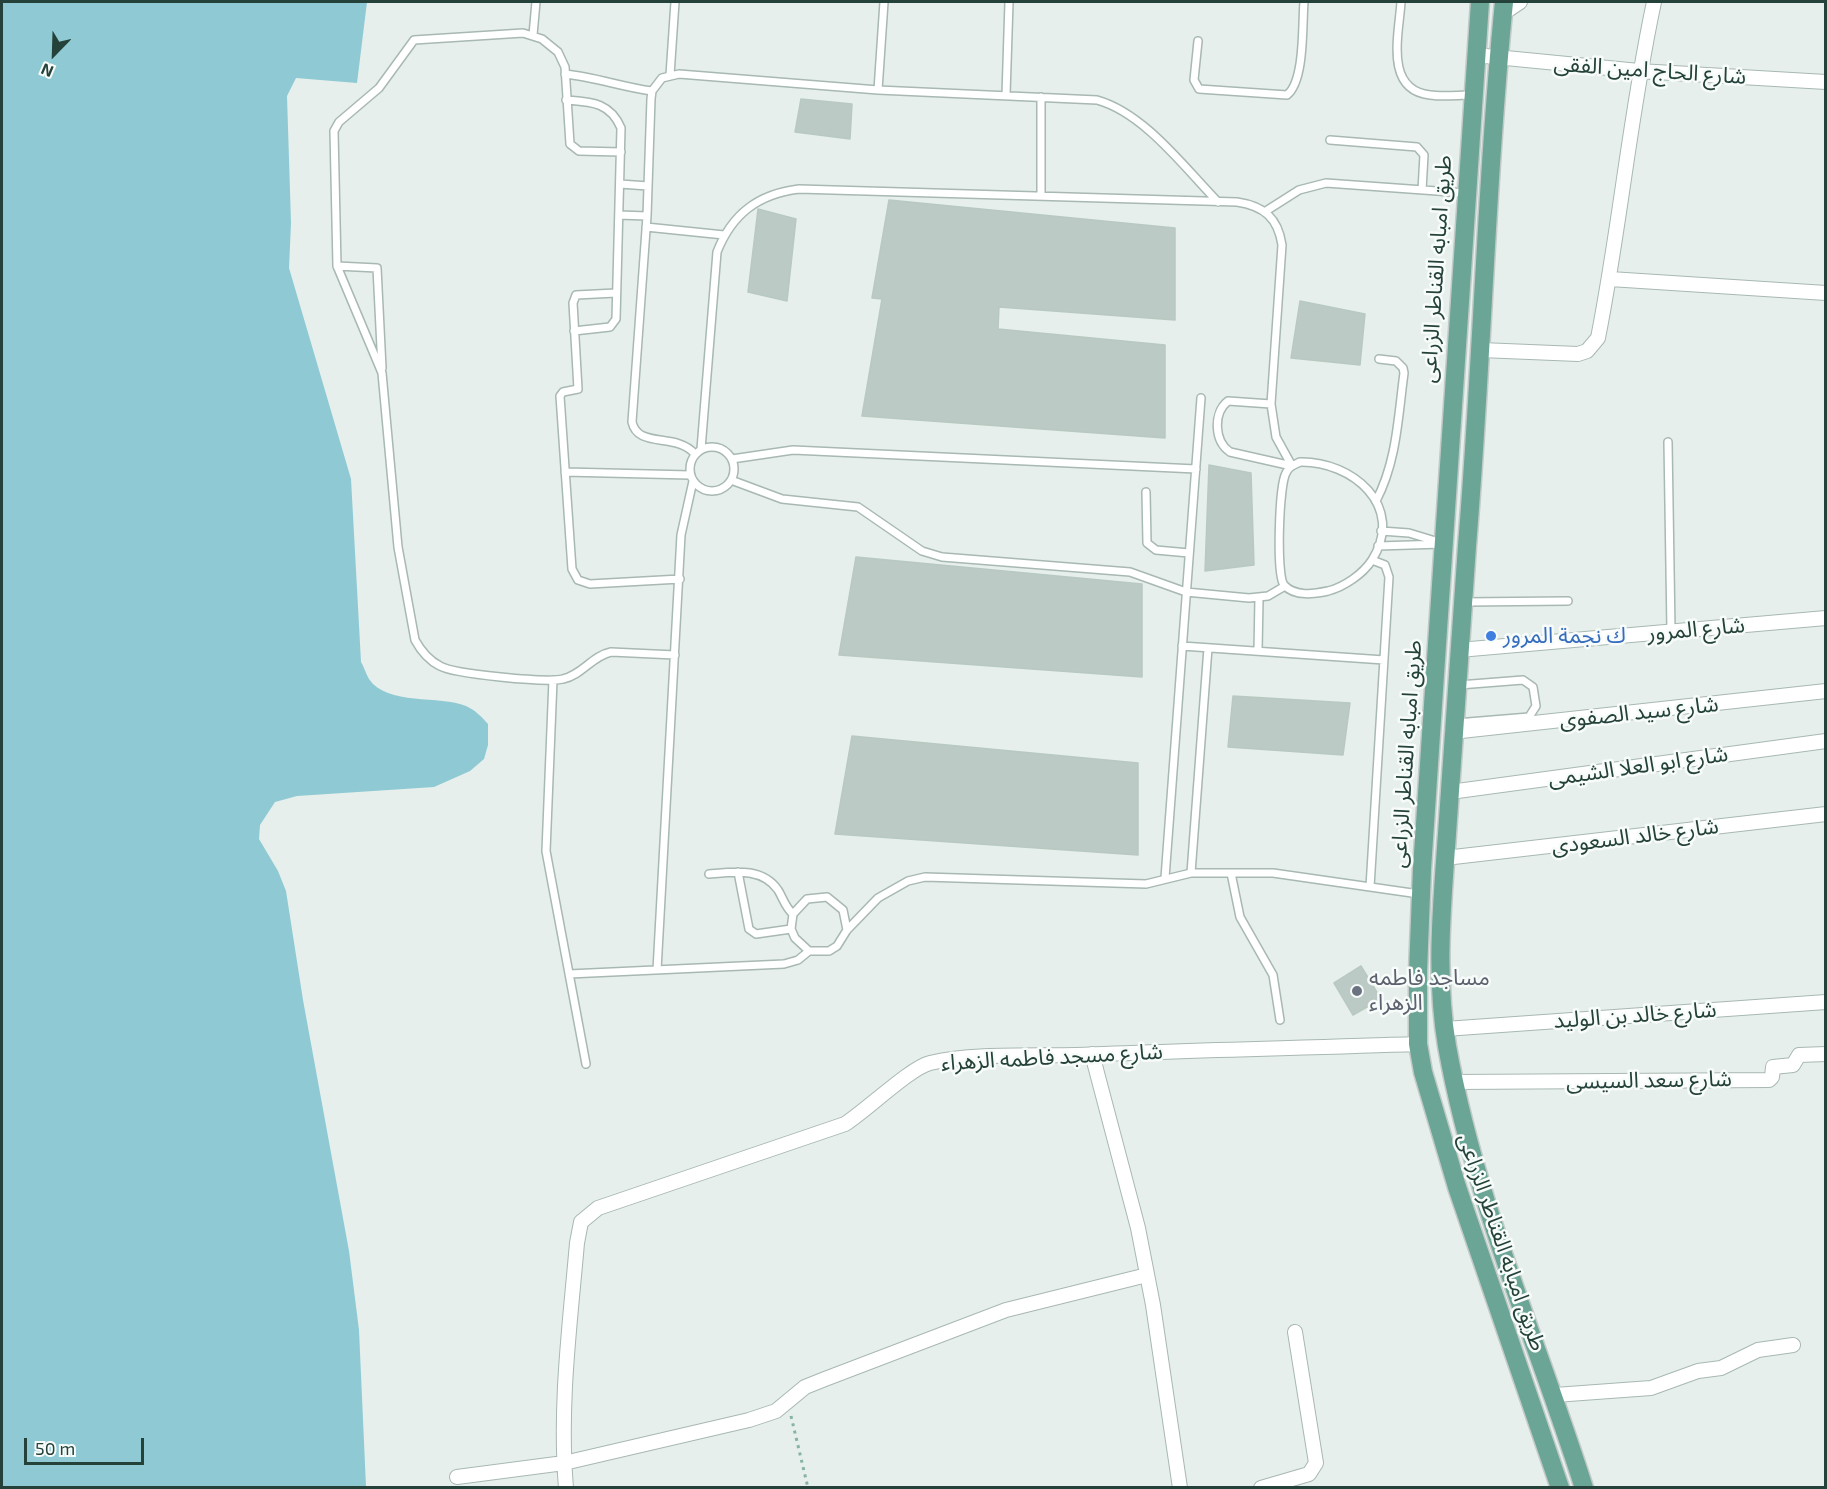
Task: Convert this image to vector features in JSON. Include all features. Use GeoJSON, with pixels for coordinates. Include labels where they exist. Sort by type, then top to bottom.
{"type":"FeatureCollection","features":[{"type":"Feature","properties":{"kind":"main road","name":"طريق امبابه القناطر الزراعى"},"geometry":{"type":"LineString","coordinates":[[1480,2],[1465,193],[1421,894],[1418,1044],[1423,1072],[1456,1187],[1560,1488]]}},
{"type":"Feature","properties":{"kind":"main road","name":"طريق امبابه القناطر الزراعى"},"geometry":{"type":"LineString","coordinates":[[1503,8],[1445,858],[1441,929],[1445,1029],[1455,1082],[1481,1186],[1555,1395],[1584,1488]]}},
{"type":"Feature","properties":{"kind":"main road"},"geometry":{"type":"LineString","coordinates":[[1444,544],[1468,543]]}},
{"type":"Feature","properties":{"kind":"street"},"geometry":{"type":"LineString","coordinates":[[1503,8],[1520,2]]}},
{"type":"Feature","properties":{"kind":"street"},"geometry":{"type":"LineString","coordinates":[[1481,350],[1578,354],[1587,351],[1598,338],[1610,279],[1639,71],[1654,2]]}},
{"type":"Feature","properties":{"kind":"street","name":"شارع الحاج امين الفقى"},"geometry":{"type":"LineString","coordinates":[[1475,56],[1639,71],[1826,82]]}},
{"type":"Feature","properties":{"kind":"street"},"geometry":{"type":"LineString","coordinates":[[1610,279],[1826,293]]}},
{"type":"Feature","properties":{"kind":"street","name":"شارع المرور"},"geometry":{"type":"LineString","coordinates":[[1459,650],[1826,618]]}},
{"type":"Feature","properties":{"kind":"street","name":"شارع سيد الصفوى"},"geometry":{"type":"LineString","coordinates":[[1453,728],[1826,691]]}},
{"type":"Feature","properties":{"kind":"street","name":"شارع ابو العلا الشيمى"},"geometry":{"type":"LineString","coordinates":[[1450,792],[1826,741]]}},
{"type":"Feature","properties":{"kind":"street","name":"شارع خالد السعودى"},"geometry":{"type":"LineString","coordinates":[[1445,858],[1826,814]]}},
{"type":"Feature","properties":{"kind":"street","name":"شارع خالد بن الوليد"},"geometry":{"type":"LineString","coordinates":[[1445,1029],[1826,1002]]}},
{"type":"Feature","properties":{"kind":"street","name":"شارع مسجد فاطمه الزهراء"},"geometry":{"type":"LineString","coordinates":[[564,1463],[566,1378],[581,1222],[587,1215],[611,1203],[845,1124],[918,1068],[930,1063],[960,1059],[1418,1044]]}},
{"type":"Feature","properties":{"kind":"street"},"geometry":{"type":"LineString","coordinates":[[1092,1054],[1138,1228],[1148,1275],[1180,1488]]}},
{"type":"Feature","properties":{"kind":"street","name":"شارع سعد السيسى"},"geometry":{"type":"LineString","coordinates":[[1455,1082],[1769,1080],[1772,1077],[1773,1067],[1793,1065],[1799,1055],[1826,1054]]}},
{"type":"Feature","properties":{"kind":"street"},"geometry":{"type":"LineString","coordinates":[[457,1476],[564,1463],[749,1420],[776,1411],[805,1387],[1006,1310],[1148,1275]]}},
{"type":"Feature","properties":{"kind":"street"},"geometry":{"type":"LineString","coordinates":[[1262,1488],[1309,1474],[1316,1463],[1295,1332]]}},
{"type":"Feature","properties":{"kind":"street"},"geometry":{"type":"LineString","coordinates":[[1555,1395],[1651,1388],[1698,1371],[1721,1368],[1758,1350],[1793,1345]]}},
{"type":"Feature","properties":{"kind":"street"},"geometry":{"type":"LineString","coordinates":[[564,1463],[566,1488]]}},
{"type":"Feature","properties":{"kind":"lane"},"geometry":{"type":"LineString","coordinates":[[533,35],[536,2]]}},
{"type":"Feature","properties":{"kind":"lane"},"geometry":{"type":"LineString","coordinates":[[670,75],[675,2]]}},
{"type":"Feature","properties":{"kind":"lane"},"geometry":{"type":"LineString","coordinates":[[878,90],[884,2]]}},
{"type":"Feature","properties":{"kind":"lane"},"geometry":{"type":"LineString","coordinates":[[1006,95],[1009,2]]}},
{"type":"Feature","properties":{"kind":"lane"},"geometry":{"type":"LineString","coordinates":[[1198,41],[1194,80],[1199,89],[1287,95],[1293,91],[1298,76],[1304,2]]}},
{"type":"Feature","properties":{"kind":"lane"},"geometry":{"type":"LineString","coordinates":[[1401,2],[1397,65],[1406,86],[1430,95],[1472,95]]}},
{"type":"Feature","properties":{"kind":"lane"},"geometry":{"type":"LineString","coordinates":[[382,373],[337,266],[333,137],[339,122],[375,93],[414,40],[533,35],[558,52],[565,74],[568,138],[574,148],[585,151],[621,152]]}},
{"type":"Feature","properties":{"kind":"lane"},"geometry":{"type":"LineString","coordinates":[[565,74],[587,76],[618,86],[652,91]]}},
{"type":"Feature","properties":{"kind":"lane"},"geometry":{"type":"LineString","coordinates":[[698,452],[677,441],[642,437],[636,433],[632,422],[647,216],[652,91],[656,84],[670,75],[878,90],[1097,100],[1125,111],[1137,120],[1218,202]]}},
{"type":"Feature","properties":{"kind":"lane"},"geometry":{"type":"LineString","coordinates":[[1041,97],[1041,196]]}},
{"type":"Feature","properties":{"kind":"lane"},"geometry":{"type":"LineString","coordinates":[[566,99],[593,102],[611,111],[621,128],[616,319],[613,326],[574,331]]}},
{"type":"Feature","properties":{"kind":"lane"},"geometry":{"type":"LineString","coordinates":[[1330,140],[1417,147],[1424,155],[1422,190]]}},
{"type":"Feature","properties":{"kind":"lane"},"geometry":{"type":"LineString","coordinates":[[1266,211],[1299,190],[1326,183],[1465,193]]}},
{"type":"Feature","properties":{"kind":"lane"},"geometry":{"type":"LineString","coordinates":[[620,184],[648,186]]}},
{"type":"Feature","properties":{"kind":"lane"},"geometry":{"type":"LineString","coordinates":[[698,452],[717,252],[724,235],[747,207],[781,191],[799,189],[1218,202],[1253,204],[1266,211],[1280,232],[1282,245],[1271,404],[1275,437],[1292,466]]}},
{"type":"Feature","properties":{"kind":"lane"},"geometry":{"type":"LineString","coordinates":[[619,215],[647,216]]}},
{"type":"Feature","properties":{"kind":"lane"},"geometry":{"type":"LineString","coordinates":[[646,227],[724,235]]}},
{"type":"Feature","properties":{"kind":"lane"},"geometry":{"type":"LineString","coordinates":[[337,266],[373,266],[378,270],[382,373],[398,547],[415,640],[429,659],[450,671],[553,680],[571,676],[602,654],[611,652],[675,655]]}},
{"type":"Feature","properties":{"kind":"lane"},"geometry":{"type":"LineString","coordinates":[[616,293],[576,296],[573,303],[578,389],[563,392],[561,396],[572,569],[578,580],[590,584],[680,579]]}},
{"type":"Feature","properties":{"kind":"lane"},"geometry":{"type":"LineString","coordinates":[[1376,501],[1388,475],[1395,448],[1404,373],[1403,368],[1396,361],[1379,359]]}},
{"type":"Feature","properties":{"kind":"lane"},"geometry":{"type":"LineString","coordinates":[[1165,878],[1201,398]]}},
{"type":"Feature","properties":{"kind":"lane"},"geometry":{"type":"LineString","coordinates":[[1271,404],[1228,401],[1220,412],[1218,436],[1224,448],[1230,452],[1292,466],[1310,462],[1343,471],[1358,479],[1376,501],[1382,531],[1372,560],[1362,572],[1334,589],[1317,594],[1298,593],[1285,586],[1279,571],[1283,480],[1292,466]]}},
{"type":"Feature","properties":{"kind":"lane"},"geometry":{"type":"LineString","coordinates":[[1668,442],[1671,631]]}},
{"type":"Feature","properties":{"kind":"lane"},"geometry":{"type":"LineString","coordinates":[[565,472],[692,478],[699,487],[712,491],[727,486],[732,480],[735,466],[728,453],[715,446],[698,452],[691,460],[692,478],[681,535],[657,970]]}},
{"type":"Feature","properties":{"kind":"lane"},"geometry":{"type":"LineString","coordinates":[[732,459],[793,450],[1196,469]]}},
{"type":"Feature","properties":{"kind":"lane"},"geometry":{"type":"LineString","coordinates":[[732,480],[782,499],[858,507],[931,555],[1130,572],[1186,592],[1259,598],[1285,586]]}},
{"type":"Feature","properties":{"kind":"lane"},"geometry":{"type":"LineString","coordinates":[[1146,492],[1147,543],[1156,550],[1189,553]]}},
{"type":"Feature","properties":{"kind":"lane"},"geometry":{"type":"LineString","coordinates":[[1382,531],[1415,535],[1444,544]]}},
{"type":"Feature","properties":{"kind":"lane"},"geometry":{"type":"LineString","coordinates":[[1378,546],[1444,544]]}},
{"type":"Feature","properties":{"kind":"lane"},"geometry":{"type":"LineString","coordinates":[[1370,886],[1389,577],[1385,565],[1372,560]]}},
{"type":"Feature","properties":{"kind":"lane"},"geometry":{"type":"LineString","coordinates":[[1258,651],[1259,598]]}},
{"type":"Feature","properties":{"kind":"lane"},"geometry":{"type":"LineString","coordinates":[[1463,602],[1568,601]]}},
{"type":"Feature","properties":{"kind":"lane"},"geometry":{"type":"LineString","coordinates":[[1182,646],[1384,660]]}},
{"type":"Feature","properties":{"kind":"lane"},"geometry":{"type":"LineString","coordinates":[[1191,873],[1208,648]]}},
{"type":"Feature","properties":{"kind":"lane"},"geometry":{"type":"LineString","coordinates":[[553,680],[546,851],[586,1064]]}},
{"type":"Feature","properties":{"kind":"lane"},"geometry":{"type":"LineString","coordinates":[[1453,728],[1529,717],[1536,706],[1533,687],[1522,680],[1456,685]]}},
{"type":"Feature","properties":{"kind":"lane"},"geometry":{"type":"LineString","coordinates":[[738,872],[749,929],[756,934],[791,929]]}},
{"type":"Feature","properties":{"kind":"lane"},"geometry":{"type":"LineString","coordinates":[[709,874],[750,872],[771,882],[793,914]]}},
{"type":"Feature","properties":{"kind":"lane"},"geometry":{"type":"LineString","coordinates":[[847,930],[843,910],[827,897],[817,896],[807,899],[793,914],[791,929],[801,946],[819,953],[837,946],[847,930],[878,898],[892,888],[925,877],[1146,884],[1191,873],[1284,874],[1421,894]]}},
{"type":"Feature","properties":{"kind":"lane"},"geometry":{"type":"LineString","coordinates":[[1231,873],[1240,917],[1273,975],[1280,1020]]}},
{"type":"Feature","properties":{"kind":"lane"},"geometry":{"type":"LineString","coordinates":[[569,974],[784,964],[798,960],[809,951]]}},
{"type":"Feature","properties":{"kind":"path"},"geometry":{"type":"LineString","coordinates":[[788,1402],[808,1488]]}},
{"type":"Feature","properties":{"kind":"water"},"geometry":{"type":"Polygon","coordinates":[[[2,2],[367,2],[357,83],[296,78],[287,96],[291,223],[289,268],[351,479],[361,662],[369,679],[388,693],[401,697],[466,706],[488,724],[488,745],[484,759],[470,771],[434,787],[297,796],[275,802],[260,825],[259,839],[278,871],[286,891],[303,1000],[349,1251],[359,1330],[366,1487],[2,1487],[2,2]]]}},
{"type":"Feature","properties":{"kind":"building"},"geometry":{"type":"Polygon","coordinates":[[[801,99],[852,104],[850,139],[795,132],[801,99]]]}},
{"type":"Feature","properties":{"kind":"building"},"geometry":{"type":"Polygon","coordinates":[[[889,200],[1175,228],[1175,320],[999,307],[998,329],[1165,345],[1165,438],[862,416],[882,299],[872,298],[889,200]]]}},
{"type":"Feature","properties":{"kind":"building"},"geometry":{"type":"Polygon","coordinates":[[[758,209],[796,219],[787,301],[748,292],[758,209]]]}},
{"type":"Feature","properties":{"kind":"building"},"geometry":{"type":"Polygon","coordinates":[[[1300,301],[1365,314],[1360,365],[1291,358],[1300,301]]]}},
{"type":"Feature","properties":{"kind":"building"},"geometry":{"type":"Polygon","coordinates":[[[1209,465],[1251,473],[1254,565],[1205,571],[1209,465]]]}},
{"type":"Feature","properties":{"kind":"building"},"geometry":{"type":"Polygon","coordinates":[[[856,557],[1142,584],[1142,677],[839,655],[856,557]]]}},
{"type":"Feature","properties":{"kind":"building"},"geometry":{"type":"Polygon","coordinates":[[[1233,696],[1350,703],[1343,755],[1228,747],[1233,696]]]}},
{"type":"Feature","properties":{"kind":"building"},"geometry":{"type":"Polygon","coordinates":[[[852,736],[1138,763],[1138,855],[835,834],[852,736]]]}},
{"type":"Feature","properties":{"kind":"building","name":"مساجد فاطمه الزهراء"},"geometry":{"type":"Polygon","coordinates":[[[1361,966],[1381,999],[1353,1015],[1334,983],[1361,966]]]}},
{"type":"Feature","properties":{"kind":"place","name":"ك نجمة المرور"},"geometry":{"type":"Point","coordinates":[1491,636]}},
{"type":"Feature","properties":{"kind":"place","name":"مساجد فاطمه الزهراء"},"geometry":{"type":"Point","coordinates":[1357,991]}}]}
